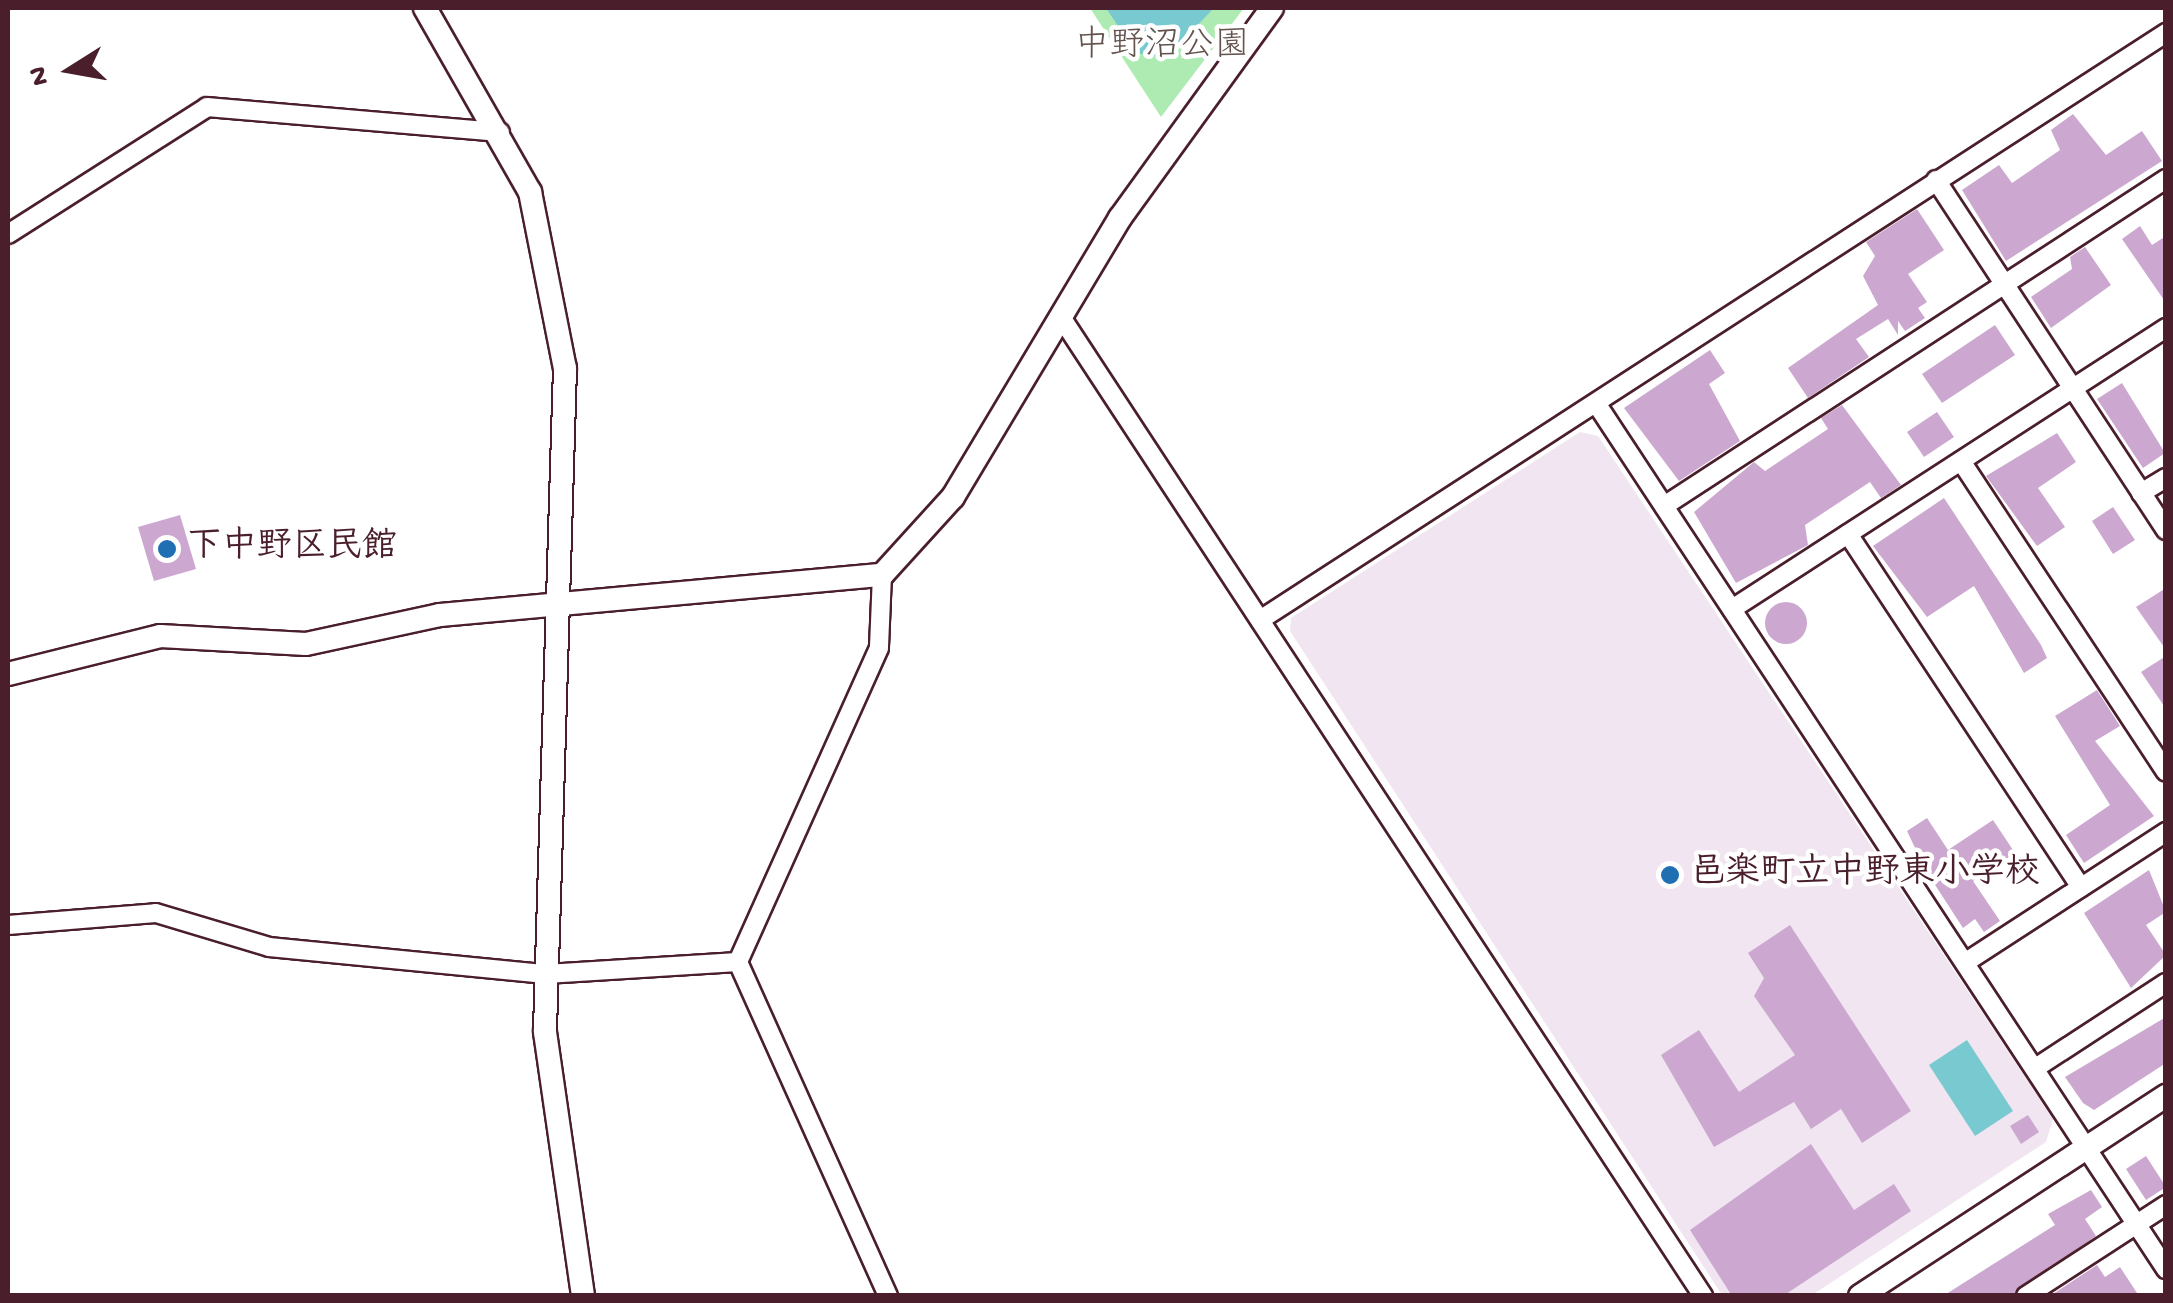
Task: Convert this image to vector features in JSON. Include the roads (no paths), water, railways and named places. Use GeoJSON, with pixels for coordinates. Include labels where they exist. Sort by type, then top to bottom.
{"type":"FeatureCollection","features":[{"type":"Feature","properties":{"kind":"street"},"geometry":{"type":"LineString","coordinates":[[426,8],[500,132],[530,192],[564,368],[560,610],[546,974],[548,1069],[583,1296]]}},
{"type":"Feature","properties":{"kind":"street"},"geometry":{"type":"LineString","coordinates":[[888,1296],[738,962],[879,648],[882,576],[953,497],[1166,148],[1272,8]]}},
{"type":"Feature","properties":{"kind":"street"},"geometry":{"type":"LineString","coordinates":[[1260,620],[2166,33]]}},
{"type":"Feature","properties":{"kind":"street"},"geometry":{"type":"LineString","coordinates":[[8,234],[208,107],[500,132]]}},
{"type":"Feature","properties":{"kind":"street"},"geometry":{"type":"LineString","coordinates":[[1664,506],[2166,179]]}},
{"type":"Feature","properties":{"kind":"street"},"geometry":{"type":"LineString","coordinates":[[1936,180],[2166,530]]}},
{"type":"Feature","properties":{"kind":"street"},"geometry":{"type":"LineString","coordinates":[[1061,317],[1703,1296]]}},
{"type":"Feature","properties":{"kind":"street"},"geometry":{"type":"LineString","coordinates":[[1732,609],[2166,328]]}},
{"type":"Feature","properties":{"kind":"street"},"geometry":{"type":"LineString","coordinates":[[1596,403],[2166,1269]]}},
{"type":"Feature","properties":{"kind":"street"},"geometry":{"type":"LineString","coordinates":[[1961,461],[2166,772]]}},
{"type":"Feature","properties":{"kind":"street"},"geometry":{"type":"LineString","coordinates":[[2141,493],[2166,478]]}},
{"type":"Feature","properties":{"kind":"street"},"geometry":{"type":"LineString","coordinates":[[1848,534],[2081,887]]}},
{"type":"Feature","properties":{"kind":"street"},"geometry":{"type":"LineString","coordinates":[[8,674],[160,636],[306,644],[440,615],[560,610],[882,576]]}},
{"type":"Feature","properties":{"kind":"street"},"geometry":{"type":"LineString","coordinates":[[1966,962],[2166,832]]}},
{"type":"Feature","properties":{"kind":"street"},"geometry":{"type":"LineString","coordinates":[[8,925],[156,913],[270,947],[546,974],[738,962]]}},
{"type":"Feature","properties":{"kind":"street"},"geometry":{"type":"LineString","coordinates":[[2036,1067],[2166,983]]}},
{"type":"Feature","properties":{"kind":"street"},"geometry":{"type":"LineString","coordinates":[[1860,1296],[2166,1096]]}},
{"type":"Feature","properties":{"kind":"street"},"geometry":{"type":"LineString","coordinates":[[2026,1296],[2166,1205]]}},
{"type":"Feature","properties":{"kind":"water"},"geometry":{"type":"Polygon","coordinates":[[[1106,8],[1214,8],[1166,58],[1136,53],[1106,8]]]}},
{"type":"Feature","properties":{"kind":"water"},"geometry":{"type":"Polygon","coordinates":[[[1967,1040],[2013,1111],[1975,1136],[1929,1065],[1967,1040]]]}},
{"type":"Feature","properties":{"kind":"place","name":"下中野区民館"},"geometry":{"type":"Point","coordinates":[167,549]}},
{"type":"Feature","properties":{"kind":"place","name":"邑楽町立中野東小学校"},"geometry":{"type":"Point","coordinates":[1670,875]}},
{"type":"Feature","properties":{"kind":"park label","name":"中野沼公園"},"geometry":{"type":"Point","coordinates":[1162,48]}}]}
